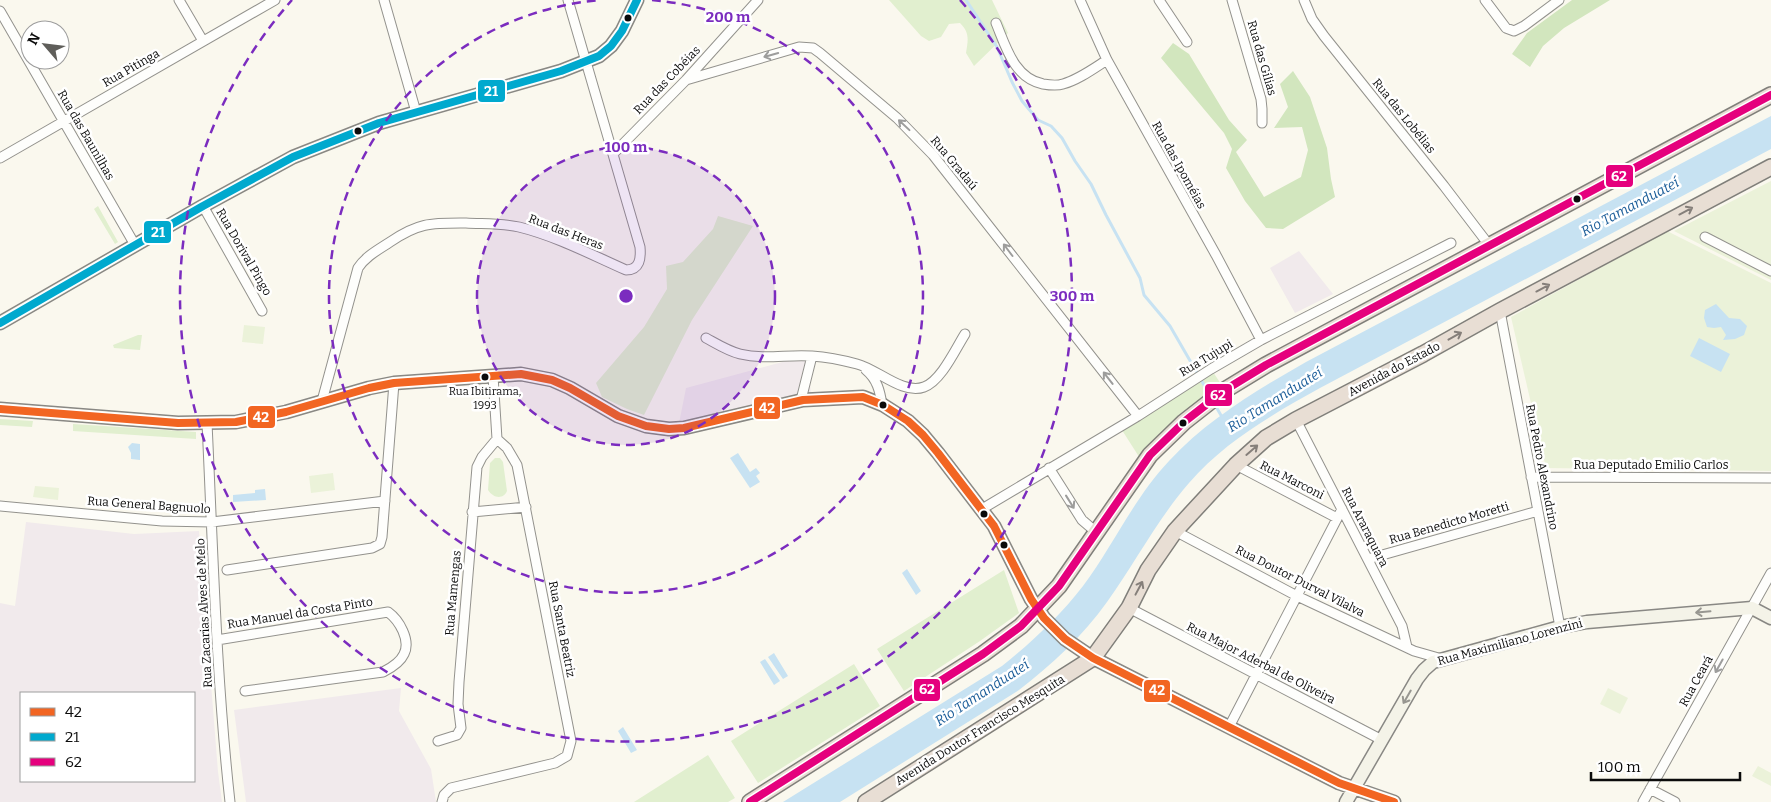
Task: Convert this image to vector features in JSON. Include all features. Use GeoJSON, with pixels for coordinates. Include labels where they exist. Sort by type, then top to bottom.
{"type":"FeatureCollection","features":[{"type":"Feature","properties":{"kind":"highway"},"geometry":{"type":"LineString","coordinates":[[750,802],[983,654],[1041,614],[1150,455],[1184,422],[1225,390],[1266,365],[1771,95]]}},
{"type":"Feature","properties":{"kind":"highway","name":"Avenida do Estado"},"geometry":{"type":"LineString","coordinates":[[1087,655],[1129,608],[1148,570],[1175,531],[1236,465],[1266,438],[1296,420],[1424,354],[1500,311],[1771,167]]}},
{"type":"Feature","properties":{"kind":"highway","name":"Avenida Doutor Francisco Mesquita"},"geometry":{"type":"LineString","coordinates":[[866,802],[1087,655]]}},
{"type":"Feature","properties":{"kind":"main road"},"geometry":{"type":"LineString","coordinates":[[0,323],[203,206],[293,157],[358,131],[416,112],[561,70],[599,56],[611,46],[622,31],[637,0]]}},
{"type":"Feature","properties":{"kind":"main road"},"geometry":{"type":"LineString","coordinates":[[0,409],[141,420],[207,423],[236,422],[258,419],[369,388],[394,383],[521,374],[540,377],[570,388],[618,416],[646,426],[669,429],[684,428],[801,400],[849,396],[863,397],[901,415],[923,435],[982,509],[999,534],[1029,596],[1041,614],[1065,639],[1087,655],[1339,783],[1394,802]]}},
{"type":"Feature","properties":{"kind":"main road"},"geometry":{"type":"LineString","coordinates":[[1752,608],[1771,618]]}},
{"type":"Feature","properties":{"kind":"main road","name":"Rua Maximiliano Lorenzini"},"geometry":{"type":"LineString","coordinates":[[1346,802],[1424,670],[1434,662],[1560,627],[1587,622],[1752,608]]}},
{"type":"Feature","properties":{"kind":"street"},"geometry":{"type":"LineString","coordinates":[[179,0],[203,41]]}},
{"type":"Feature","properties":{"kind":"street","name":"Rua Pitinga"},"geometry":{"type":"LineString","coordinates":[[0,158],[275,0]]}},
{"type":"Feature","properties":{"kind":"street"},"geometry":{"type":"LineString","coordinates":[[384,0],[416,112]]}},
{"type":"Feature","properties":{"kind":"street","name":"Rua das Heras"},"geometry":{"type":"LineString","coordinates":[[322,401],[358,268],[368,256],[409,230],[436,223],[490,224],[518,227],[546,236],[626,270],[631,270],[638,265],[641,257],[640,247],[568,0]]}},
{"type":"Feature","properties":{"kind":"street","name":"Rua das Cobéias"},"geometry":{"type":"LineString","coordinates":[[612,154],[686,80],[758,0]]}},
{"type":"Feature","properties":{"kind":"street","name":"Rua das Ipoméias"},"geometry":{"type":"LineString","coordinates":[[1080,0],[1107,60],[1216,255],[1261,340]]}},
{"type":"Feature","properties":{"kind":"street"},"geometry":{"type":"LineString","coordinates":[[1159,0],[1187,42]]}},
{"type":"Feature","properties":{"kind":"street","name":"Rua das Gílias"},"geometry":{"type":"LineString","coordinates":[[1232,0],[1261,99],[1262,123]]}},
{"type":"Feature","properties":{"kind":"street","name":"Rua das Lobélias"},"geometry":{"type":"LineString","coordinates":[[1304,0],[1312,19],[1324,36],[1489,245]]}},
{"type":"Feature","properties":{"kind":"street"},"geometry":{"type":"LineString","coordinates":[[1484,0],[1506,28],[1514,31],[1524,26],[1559,0]]}},
{"type":"Feature","properties":{"kind":"street","name":"Rua das Baunilhas"},"geometry":{"type":"LineString","coordinates":[[0,11],[135,245]]}},
{"type":"Feature","properties":{"kind":"street"},"geometry":{"type":"LineString","coordinates":[[996,23],[1007,50],[1019,71],[1040,84],[1061,85],[1083,75],[1107,60]]}},
{"type":"Feature","properties":{"kind":"street","name":"Rua Gradaú"},"geometry":{"type":"LineString","coordinates":[[686,80],[799,47],[814,48],[897,118],[933,155],[1138,416]]}},
{"type":"Feature","properties":{"kind":"street","name":"Rua Dorival Pingo"},"geometry":{"type":"LineString","coordinates":[[203,206],[262,310]]}},
{"type":"Feature","properties":{"kind":"street"},"geometry":{"type":"LineString","coordinates":[[1705,237],[1771,271]]}},
{"type":"Feature","properties":{"kind":"street","name":"Rua Tujupi"},"geometry":{"type":"LineString","coordinates":[[982,509],[1138,416],[1211,368],[1261,340],[1452,243]]}},
{"type":"Feature","properties":{"kind":"street","name":"Rua Pedro Alexandrino"},"geometry":{"type":"LineString","coordinates":[[1500,311],[1560,627]]}},
{"type":"Feature","properties":{"kind":"street"},"geometry":{"type":"LineString","coordinates":[[706,338],[733,352],[754,357],[812,356],[860,364],[902,386],[921,388],[940,375],[965,334]]}},
{"type":"Feature","properties":{"kind":"street"},"geometry":{"type":"LineString","coordinates":[[801,400],[812,356]]}},
{"type":"Feature","properties":{"kind":"street"},"geometry":{"type":"LineString","coordinates":[[860,364],[871,374],[876,382],[880,390],[882,405]]}},
{"type":"Feature","properties":{"kind":"street"},"geometry":{"type":"LineString","coordinates":[[492,376],[496,439]]}},
{"type":"Feature","properties":{"kind":"street"},"geometry":{"type":"LineString","coordinates":[[227,570],[375,547],[380,544],[394,383]]}},
{"type":"Feature","properties":{"kind":"street","name":"Rua Araraquara"},"geometry":{"type":"LineString","coordinates":[[1296,420],[1339,514],[1368,559],[1402,626],[1411,649]]}},
{"type":"Feature","properties":{"kind":"street","name":"Rua Zacarias Alves de Melo"},"geometry":{"type":"LineString","coordinates":[[207,423],[217,640],[230,802]]}},
{"type":"Feature","properties":{"kind":"street","name":"Rua Santa Beatriz"},"geometry":{"type":"LineString","coordinates":[[442,802],[444,794],[451,788],[555,763],[567,756],[570,749],[571,741],[517,465],[507,448],[496,439]]}},
{"type":"Feature","properties":{"kind":"street","name":"Rua Mamengas"},"geometry":{"type":"LineString","coordinates":[[438,741],[457,735],[461,728],[458,704],[459,682],[477,468],[482,457],[496,439]]}},
{"type":"Feature","properties":{"kind":"street","name":"Rua Marconi"},"geometry":{"type":"LineString","coordinates":[[1236,465],[1339,514]]}},
{"type":"Feature","properties":{"kind":"street"},"geometry":{"type":"LineString","coordinates":[[1049,468],[1082,520],[1096,532]]}},
{"type":"Feature","properties":{"kind":"street","name":"Rua Deputado Emilio Carlos"},"geometry":{"type":"LineString","coordinates":[[1531,477],[1771,478]]}},
{"type":"Feature","properties":{"kind":"street","name":"Rua General Bagnuolo"},"geometry":{"type":"LineString","coordinates":[[0,506],[162,520],[212,522],[385,501]]}},
{"type":"Feature","properties":{"kind":"street"},"geometry":{"type":"LineString","coordinates":[[472,512],[526,506]]}},
{"type":"Feature","properties":{"kind":"street","name":"Rua Benedicto Moretti"},"geometry":{"type":"LineString","coordinates":[[1368,559],[1538,510]]}},
{"type":"Feature","properties":{"kind":"street"},"geometry":{"type":"LineString","coordinates":[[1230,727],[1339,514]]}},
{"type":"Feature","properties":{"kind":"street","name":"Rua Doutor Durval Vilalva"},"geometry":{"type":"LineString","coordinates":[[1175,531],[1297,596],[1411,649],[1442,659]]}},
{"type":"Feature","properties":{"kind":"street","name":"Rua Ceará"},"geometry":{"type":"LineString","coordinates":[[1643,802],[1771,573]]}},
{"type":"Feature","properties":{"kind":"street","name":"Rua Major Aderbal de Oliveira"},"geometry":{"type":"LineString","coordinates":[[1129,608],[1382,740]]}},
{"type":"Feature","properties":{"kind":"street","name":"Rua Manuel da Costa Pinto"},"geometry":{"type":"LineString","coordinates":[[217,640],[388,612],[402,629],[407,645],[404,655],[393,667],[383,672],[245,691]]}},
{"type":"Feature","properties":{"kind":"street"},"geometry":{"type":"LineString","coordinates":[[1411,649],[1424,670]]}},
{"type":"Feature","properties":{"kind":"street"},"geometry":{"type":"LineString","coordinates":[[1650,789],[1675,802]]}},
{"type":"Feature","properties":{"kind":"shaded area"},"geometry":{"type":"Polygon","coordinates":[[[1299,251],[1333,294],[1295,313],[1270,268],[1299,251]]]}},
{"type":"Feature","properties":{"kind":"shaded area"},"geometry":{"type":"Polygon","coordinates":[[[808,360],[811,396],[679,423],[686,388],[786,361],[808,360]]]}},
{"type":"Feature","properties":{"kind":"shaded area"},"geometry":{"type":"Polygon","coordinates":[[[26,522],[134,534],[199,531],[222,802],[0,802],[0,603],[15,606],[26,522]]]}},
{"type":"Feature","properties":{"kind":"shaded area"},"geometry":{"type":"Polygon","coordinates":[[[401,688],[399,711],[431,769],[436,802],[246,802],[234,710],[401,688]]]}},
{"type":"Feature","properties":{"kind":"green space"},"geometry":{"type":"Polygon","coordinates":[[[889,0],[992,0],[1008,33],[974,66],[966,53],[967,33],[960,23],[949,24],[941,37],[929,41],[921,36],[889,0]]]}},
{"type":"Feature","properties":{"kind":"green space"},"geometry":{"type":"Polygon","coordinates":[[[1572,0],[1610,0],[1564,28],[1543,46],[1530,67],[1512,54],[1527,33],[1572,0]]]}},
{"type":"Feature","properties":{"kind":"green space"},"geometry":{"type":"Polygon","coordinates":[[[1173,43],[1189,54],[1229,120],[1247,140],[1236,152],[1264,197],[1301,177],[1308,150],[1302,127],[1274,128],[1288,107],[1280,84],[1293,71],[1310,97],[1327,148],[1335,197],[1283,229],[1266,228],[1245,201],[1226,168],[1232,149],[1224,133],[1161,58],[1173,43]]]}},
{"type":"Feature","properties":{"kind":"green space"},"geometry":{"type":"Polygon","coordinates":[[[1771,181],[1771,280],[1674,231],[1771,181]]]}},
{"type":"Feature","properties":{"kind":"green space"},"geometry":{"type":"Polygon","coordinates":[[[98,206],[118,242],[115,244],[94,209],[98,206]]]}},
{"type":"Feature","properties":{"kind":"green space"},"geometry":{"type":"Polygon","coordinates":[[[718,216],[753,226],[692,320],[644,415],[602,397],[596,383],[644,327],[667,289],[666,266],[683,262],[713,229],[718,216]]]}},
{"type":"Feature","properties":{"kind":"green space"},"geometry":{"type":"Polygon","coordinates":[[[1667,231],[1771,283],[1771,471],[1546,468],[1511,317],[1667,231]]]}},
{"type":"Feature","properties":{"kind":"green space"},"geometry":{"type":"Polygon","coordinates":[[[244,325],[265,327],[263,344],[242,342],[244,325]]]}},
{"type":"Feature","properties":{"kind":"green space"},"geometry":{"type":"Polygon","coordinates":[[[142,335],[140,350],[114,348],[113,345],[142,335]]]}},
{"type":"Feature","properties":{"kind":"green space"},"geometry":{"type":"Polygon","coordinates":[[[1211,369],[1225,390],[1143,463],[1120,427],[1211,369]]]}},
{"type":"Feature","properties":{"kind":"green space"},"geometry":{"type":"Polygon","coordinates":[[[0,419],[33,421],[32,427],[0,425],[0,419]]]}},
{"type":"Feature","properties":{"kind":"green space"},"geometry":{"type":"Polygon","coordinates":[[[73,424],[196,432],[196,439],[73,431],[73,424]]]}},
{"type":"Feature","properties":{"kind":"green space"},"geometry":{"type":"Polygon","coordinates":[[[495,458],[500,458],[503,462],[507,491],[501,497],[493,495],[488,490],[490,463],[495,458]]]}},
{"type":"Feature","properties":{"kind":"green space"},"geometry":{"type":"Polygon","coordinates":[[[333,473],[335,490],[311,493],[309,476],[333,473]]]}},
{"type":"Feature","properties":{"kind":"green space"},"geometry":{"type":"Polygon","coordinates":[[[35,486],[59,488],[58,500],[33,497],[35,486]]]}},
{"type":"Feature","properties":{"kind":"green space"},"geometry":{"type":"Polygon","coordinates":[[[1004,570],[1019,613],[904,691],[877,649],[1004,570]]]}},
{"type":"Feature","properties":{"kind":"green space"},"geometry":{"type":"Polygon","coordinates":[[[854,664],[880,706],[758,783],[731,741],[854,664]]]}},
{"type":"Feature","properties":{"kind":"green space"},"geometry":{"type":"Polygon","coordinates":[[[1608,688],[1628,698],[1620,714],[1600,704],[1608,688]]]}},
{"type":"Feature","properties":{"kind":"green space"},"geometry":{"type":"Polygon","coordinates":[[[708,755],[735,798],[728,802],[634,802],[708,755]]]}},
{"type":"Feature","properties":{"kind":"green space"},"geometry":{"type":"Polygon","coordinates":[[[1758,766],[1771,773],[1771,786],[1752,776],[1758,766]]]}},
{"type":"Feature","properties":{"kind":"water","name":"Rio Tamanduateí"},"geometry":{"type":"Polygon","coordinates":[[[1771,116],[1771,149],[1320,388],[1267,419],[1233,442],[1203,468],[1177,497],[1107,602],[1088,627],[1055,660],[1019,690],[840,802],[783,802],[1002,666],[1024,648],[1055,618],[1083,586],[1156,475],[1184,446],[1234,406],[1306,362],[1771,116]]]}},
{"type":"Feature","properties":{"kind":"water"},"geometry":{"type":"Polygon","coordinates":[[[1716,304],[1729,318],[1740,319],[1747,326],[1744,335],[1735,339],[1723,340],[1726,335],[1721,327],[1707,327],[1704,318],[1705,310],[1716,304]]]}},
{"type":"Feature","properties":{"kind":"water"},"geometry":{"type":"Polygon","coordinates":[[[1699,338],[1730,354],[1721,372],[1690,356],[1699,338]]]}},
{"type":"Feature","properties":{"kind":"water"},"geometry":{"type":"Polygon","coordinates":[[[132,443],[140,444],[140,460],[131,459],[128,447],[132,443]]]}},
{"type":"Feature","properties":{"kind":"water"},"geometry":{"type":"Polygon","coordinates":[[[738,453],[750,472],[756,468],[760,473],[756,476],[760,482],[750,488],[730,458],[738,453]]]}},
{"type":"Feature","properties":{"kind":"water"},"geometry":{"type":"Polygon","coordinates":[[[265,489],[266,500],[233,502],[233,495],[255,493],[255,490],[265,489]]]}},
{"type":"Feature","properties":{"kind":"water"},"geometry":{"type":"Polygon","coordinates":[[[907,569],[921,591],[916,595],[902,573],[907,569]]]}},
{"type":"Feature","properties":{"kind":"water"},"geometry":{"type":"Polygon","coordinates":[[[774,653],[788,676],[783,679],[768,657],[774,653]]]}},
{"type":"Feature","properties":{"kind":"water"},"geometry":{"type":"Polygon","coordinates":[[[765,659],[780,681],[774,685],[760,662],[765,659]]]}},
{"type":"Feature","properties":{"kind":"water"},"geometry":{"type":"Polygon","coordinates":[[[623,727],[637,750],[631,753],[618,731],[623,727]]]}},
{"type":"Feature","properties":{"kind":"waterway"},"geometry":{"type":"LineString","coordinates":[[966,0],[997,47],[1022,101],[1038,120],[1051,126],[1062,138],[1091,184],[1140,278],[1144,295],[1170,326],[1211,397]]}},
{"type":"Feature","properties":{"kind":"waterway"},"geometry":{"type":"LineString","coordinates":[[1215,405],[1222,417]]}},
{"type":"Feature","properties":{"kind":"transit line","name":"21"},"geometry":{"type":"LineString","coordinates":[[0,323],[203,206],[293,157],[379,123],[561,71],[599,56],[611,46],[622,31],[637,0]]}},
{"type":"Feature","properties":{"kind":"transit line","name":"62"},"geometry":{"type":"LineString","coordinates":[[750,802],[983,654],[1021,626],[1059,586],[1150,455],[1184,422],[1225,390],[1266,365],[1771,95]]}},
{"type":"Feature","properties":{"kind":"transit line","name":"42"},"geometry":{"type":"LineString","coordinates":[[0,409],[178,423],[236,422],[286,412],[369,388],[394,383],[521,374],[552,380],[570,388],[618,416],[646,426],[669,429],[684,428],[803,400],[863,397],[883,405],[908,421],[923,435],[994,526],[1031,599],[1044,618],[1065,639],[1093,658],[1339,783],[1394,802]]}},
{"type":"Feature","properties":{"kind":"place","name":"Rua Ibitirama, 1993"},"geometry":{"type":"Point","coordinates":[485,377]}}]}
